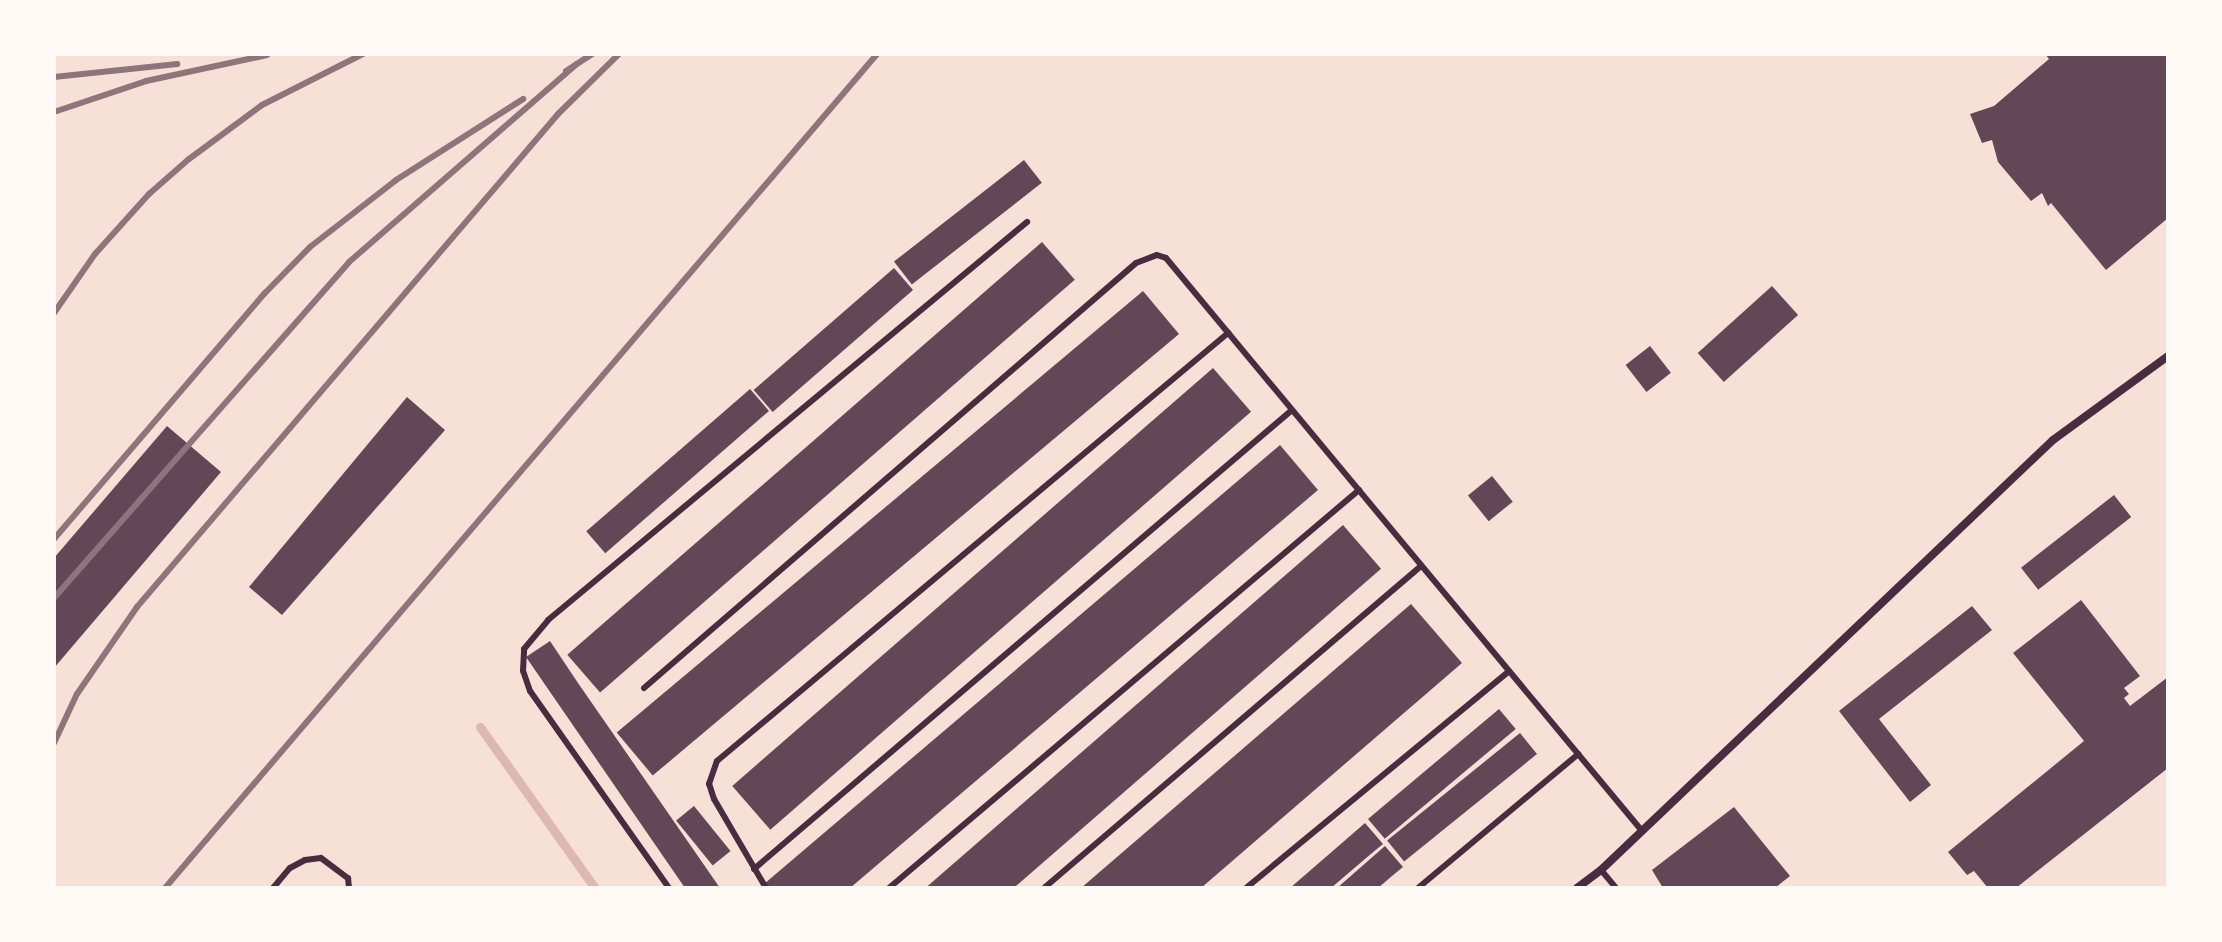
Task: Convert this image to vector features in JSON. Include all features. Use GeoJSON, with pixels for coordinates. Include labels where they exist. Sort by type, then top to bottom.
{"type":"FeatureCollection","features":[{"type":"Feature","properties":{"kind":"street"},"geometry":{"type":"LineString","coordinates":[[1577,888],[1601,870],[2053,440],[2168,356]]}},
{"type":"Feature","properties":{"kind":"lane"},"geometry":{"type":"LineString","coordinates":[[669,888],[530,691],[523,671],[524,649],[548,620],[1027,222]]}},
{"type":"Feature","properties":{"kind":"lane"},"geometry":{"type":"LineString","coordinates":[[644,688],[1148,256],[1166,258],[1642,831]]}},
{"type":"Feature","properties":{"kind":"lane"},"geometry":{"type":"LineString","coordinates":[[766,888],[709,784],[717,761],[1228,333]]}},
{"type":"Feature","properties":{"kind":"lane"},"geometry":{"type":"LineString","coordinates":[[754,869],[1292,410]]}},
{"type":"Feature","properties":{"kind":"lane"},"geometry":{"type":"LineString","coordinates":[[889,888],[1359,490]]}},
{"type":"Feature","properties":{"kind":"lane"},"geometry":{"type":"LineString","coordinates":[[1044,888],[1421,566]]}},
{"type":"Feature","properties":{"kind":"lane"},"geometry":{"type":"LineString","coordinates":[[1246,888],[1509,671]]}},
{"type":"Feature","properties":{"kind":"lane"},"geometry":{"type":"LineString","coordinates":[[1418,888],[1578,754]]}},
{"type":"Feature","properties":{"kind":"lane"},"geometry":{"type":"LineString","coordinates":[[273,888],[290,868],[305,860],[321,858],[348,878],[349,888]]}},
{"type":"Feature","properties":{"kind":"lane"},"geometry":{"type":"LineString","coordinates":[[1601,870],[1616,888]]}},
{"type":"Feature","properties":{"kind":"building"},"geometry":{"type":"Polygon","coordinates":[[[2045,54],[2168,54],[2168,218],[2106,270],[2051,203],[2048,206],[2042,193],[2031,201],[1998,162],[1992,140],[1982,143],[1970,114],[1994,106],[2049,59],[2045,54]]]}},
{"type":"Feature","properties":{"kind":"building"},"geometry":{"type":"Polygon","coordinates":[[[1024,160],[1042,183],[912,284],[894,262],[1024,160]]]}},
{"type":"Feature","properties":{"kind":"building"},"geometry":{"type":"Polygon","coordinates":[[[1042,242],[1075,280],[600,692],[567,655],[1042,242]]]}},
{"type":"Feature","properties":{"kind":"building"},"geometry":{"type":"Polygon","coordinates":[[[894,268],[913,290],[773,412],[754,390],[894,268]]]}},
{"type":"Feature","properties":{"kind":"building"},"geometry":{"type":"Polygon","coordinates":[[[1772,286],[1798,315],[1724,382],[1698,353],[1772,286]]]}},
{"type":"Feature","properties":{"kind":"building"},"geometry":{"type":"Polygon","coordinates":[[[1143,291],[1179,334],[653,775],[617,733],[1143,291]]]}},
{"type":"Feature","properties":{"kind":"building"},"geometry":{"type":"Polygon","coordinates":[[[1650,346],[1671,373],[1647,392],[1626,365],[1650,346]]]}},
{"type":"Feature","properties":{"kind":"building"},"geometry":{"type":"Polygon","coordinates":[[[1213,368],[1251,412],[770,830],[732,786],[1213,368]]]}},
{"type":"Feature","properties":{"kind":"building"},"geometry":{"type":"Polygon","coordinates":[[[750,389],[769,411],[605,553],[586,531],[750,389]]]}},
{"type":"Feature","properties":{"kind":"building"},"geometry":{"type":"Polygon","coordinates":[[[407,397],[445,430],[282,615],[249,587],[407,397]]]}},
{"type":"Feature","properties":{"kind":"building"},"geometry":{"type":"Polygon","coordinates":[[[167,426],[221,472],[54,668],[54,558],[167,426]]]}},
{"type":"Feature","properties":{"kind":"building"},"geometry":{"type":"Polygon","coordinates":[[[1280,445],[1318,490],[850,888],[767,888],[764,884],[1280,445]]]}},
{"type":"Feature","properties":{"kind":"building"},"geometry":{"type":"Polygon","coordinates":[[[1492,476],[1513,502],[1489,521],[1468,496],[1492,476]]]}},
{"type":"Feature","properties":{"kind":"building"},"geometry":{"type":"Polygon","coordinates":[[[2114,495],[2131,517],[2038,590],[2021,568],[2114,495]]]}},
{"type":"Feature","properties":{"kind":"building"},"geometry":{"type":"Polygon","coordinates":[[[1343,525],[1381,569],[1014,888],[925,888],[1343,525]]]}},
{"type":"Feature","properties":{"kind":"building"},"geometry":{"type":"Polygon","coordinates":[[[2081,600],[2140,676],[2124,688],[2129,694],[2124,698],[2130,706],[2168,677],[2168,768],[2016,888],[1988,888],[1974,871],[1967,875],[1948,852],[2084,741],[2013,653],[2081,600]]]}},
{"type":"Feature","properties":{"kind":"building"},"geometry":{"type":"Polygon","coordinates":[[[1411,604],[1462,663],[1201,888],[1081,888],[1411,604]]]}},
{"type":"Feature","properties":{"kind":"building"},"geometry":{"type":"Polygon","coordinates":[[[1972,606],[1992,630],[1879,719],[1931,785],[1910,802],[1839,711],[1972,606]]]}},
{"type":"Feature","properties":{"kind":"building"},"geometry":{"type":"Polygon","coordinates":[[[550,641],[720,888],[685,888],[526,657],[550,641]]]}},
{"type":"Feature","properties":{"kind":"building"},"geometry":{"type":"Polygon","coordinates":[[[1499,709],[1516,729],[1385,839],[1368,819],[1499,709]]]}},
{"type":"Feature","properties":{"kind":"building"},"geometry":{"type":"Polygon","coordinates":[[[1520,733],[1537,754],[1404,862],[1387,841],[1520,733]]]}},
{"type":"Feature","properties":{"kind":"building"},"geometry":{"type":"Polygon","coordinates":[[[694,806],[731,851],[713,866],[676,820],[694,806]]]}},
{"type":"Feature","properties":{"kind":"building"},"geometry":{"type":"Polygon","coordinates":[[[1734,807],[1790,876],[1775,888],[1663,888],[1652,870],[1734,807]]]}},
{"type":"Feature","properties":{"kind":"building"},"geometry":{"type":"Polygon","coordinates":[[[1365,823],[1383,844],[1331,888],[1290,888],[1365,823]]]}},
{"type":"Feature","properties":{"kind":"building"},"geometry":{"type":"Polygon","coordinates":[[[1385,846],[1403,867],[1378,888],[1337,888],[1385,846]]]}},
{"type":"Feature","properties":{"kind":"waterway"},"geometry":{"type":"LineString","coordinates":[[480,727],[595,888]]}},
{"type":"Feature","properties":{"kind":"railway"},"geometry":{"type":"LineString","coordinates":[[54,313],[95,254],[149,194],[189,159],[262,105],[363,54]]}},
{"type":"Feature","properties":{"kind":"railway"},"geometry":{"type":"LineString","coordinates":[[566,71],[592,54]]}},
{"type":"Feature","properties":{"kind":"railway"},"geometry":{"type":"LineString","coordinates":[[54,743],[77,694],[137,607],[558,114],[619,54]]}},
{"type":"Feature","properties":{"kind":"railway"},"geometry":{"type":"LineString","coordinates":[[165,888],[877,54]]}},
{"type":"Feature","properties":{"kind":"railway"},"geometry":{"type":"LineString","coordinates":[[54,112],[146,81],[267,55]]}},
{"type":"Feature","properties":{"kind":"railway"},"geometry":{"type":"LineString","coordinates":[[54,77],[177,64]]}},
{"type":"Feature","properties":{"kind":"railway"},"geometry":{"type":"LineString","coordinates":[[54,598],[349,262],[576,65]]}},
{"type":"Feature","properties":{"kind":"railway"},"geometry":{"type":"LineString","coordinates":[[54,539],[264,294],[310,247],[396,180],[523,99]]}}]}
